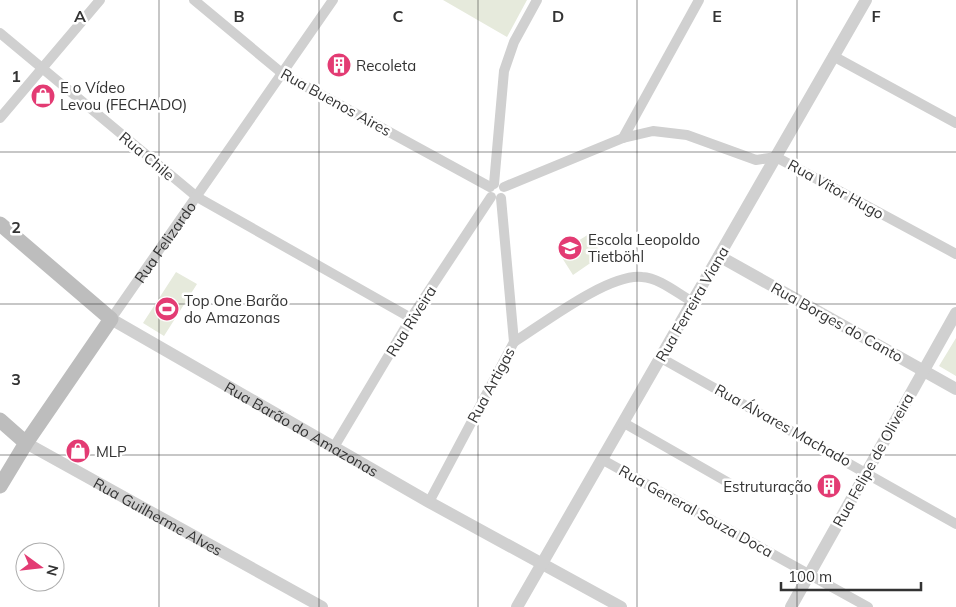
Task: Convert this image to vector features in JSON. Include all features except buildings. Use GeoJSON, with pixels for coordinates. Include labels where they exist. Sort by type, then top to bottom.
{"type":"FeatureCollection","features":[{"type":"Feature","properties":{"kind":"main road","name":"Rua Barão do Amazonas"},"geometry":{"type":"LineString","coordinates":[[0,224],[111,319]]}},
{"type":"Feature","properties":{"kind":"main road","name":"Rua Felizardo"},"geometry":{"type":"LineString","coordinates":[[0,486],[26,443],[111,319]]}},
{"type":"Feature","properties":{"kind":"main road","name":"Rua Guilherme Alves"},"geometry":{"type":"LineString","coordinates":[[0,420],[26,443]]}},
{"type":"Feature","properties":{"kind":"street"},"geometry":{"type":"LineString","coordinates":[[0,118],[100,0]]}},
{"type":"Feature","properties":{"kind":"street","name":"Rua Buenos Aires"},"geometry":{"type":"LineString","coordinates":[[194,0],[283,74],[496,191]]}},
{"type":"Feature","properties":{"kind":"street","name":"Rua Felizardo"},"geometry":{"type":"LineString","coordinates":[[111,319],[333,0]]}},
{"type":"Feature","properties":{"kind":"street","name":"Rua Artigas"},"geometry":{"type":"LineString","coordinates":[[429,502],[514,342],[496,191],[504,71],[514,42],[537,0]]}},
{"type":"Feature","properties":{"kind":"street"},"geometry":{"type":"LineString","coordinates":[[496,191],[623,138],[699,0]]}},
{"type":"Feature","properties":{"kind":"street","name":"Rua Ferreira Viana"},"geometry":{"type":"LineString","coordinates":[[517,607],[866,0]]}},
{"type":"Feature","properties":{"kind":"street","name":"Rua Chile"},"geometry":{"type":"LineString","coordinates":[[0,33],[196,198],[412,318]]}},
{"type":"Feature","properties":{"kind":"street"},"geometry":{"type":"LineString","coordinates":[[833,56],[956,123]]}},
{"type":"Feature","properties":{"kind":"street","name":"Rua Vitor Hugo"},"geometry":{"type":"LineString","coordinates":[[623,138],[653,131],[687,135],[756,160],[776,157],[956,254]]}},
{"type":"Feature","properties":{"kind":"street","name":"Rua Riveira"},"geometry":{"type":"LineString","coordinates":[[334,447],[412,318],[496,191]]}},
{"type":"Feature","properties":{"kind":"street","name":"Rua Borges do Canto"},"geometry":{"type":"LineString","coordinates":[[719,256],[956,389]]}},
{"type":"Feature","properties":{"kind":"street"},"geometry":{"type":"LineString","coordinates":[[514,342],[585,297],[625,279],[642,276],[657,281],[693,302]]}},
{"type":"Feature","properties":{"kind":"street","name":"Rua Felipe de Oliveira"},"geometry":{"type":"LineString","coordinates":[[791,607],[956,313]]}},
{"type":"Feature","properties":{"kind":"street","name":"Rua Barão do Amazonas"},"geometry":{"type":"LineString","coordinates":[[111,319],[429,502],[621,607]]}},
{"type":"Feature","properties":{"kind":"street","name":"Rua Álvares Machado"},"geometry":{"type":"LineString","coordinates":[[661,358],[867,472],[956,524]]}},
{"type":"Feature","properties":{"kind":"street"},"geometry":{"type":"LineString","coordinates":[[624,423],[728,482]]}},
{"type":"Feature","properties":{"kind":"street","name":"Rua Guilherme Alves"},"geometry":{"type":"LineString","coordinates":[[26,443],[322,607]]}},
{"type":"Feature","properties":{"kind":"street","name":"Rua General Souza Doca"},"geometry":{"type":"LineString","coordinates":[[603,460],[868,607]]}},
{"type":"Feature","properties":{"kind":"shaded area"},"geometry":{"type":"Polygon","coordinates":[[[443,0],[527,0],[507,37],[443,0]]]}},
{"type":"Feature","properties":{"kind":"shaded area"},"geometry":{"type":"Polygon","coordinates":[[[589,234],[602,255],[573,275],[559,253],[589,234]]]}},
{"type":"Feature","properties":{"kind":"shaded area","name":"Top One Barão do Amazonas"},"geometry":{"type":"Polygon","coordinates":[[[176,272],[197,284],[164,336],[143,323],[176,272]]]}},
{"type":"Feature","properties":{"kind":"shaded area"},"geometry":{"type":"Polygon","coordinates":[[[956,338],[956,376],[939,366],[956,338]]]}},
{"type":"Feature","properties":{"kind":"place","name":"Recoleta"},"geometry":{"type":"Point","coordinates":[339,65]}},
{"type":"Feature","properties":{"kind":"place","name":"E o Vídeo Levou (FECHADO)"},"geometry":{"type":"Point","coordinates":[43,96]}},
{"type":"Feature","properties":{"kind":"place","name":"Escola Leopoldo Tietböhl"},"geometry":{"type":"Point","coordinates":[570,248]}},
{"type":"Feature","properties":{"kind":"place","name":"Top One Barão do Amazonas"},"geometry":{"type":"Point","coordinates":[167,309]}},
{"type":"Feature","properties":{"kind":"place","name":"MLP"},"geometry":{"type":"Point","coordinates":[78,451]}},
{"type":"Feature","properties":{"kind":"place","name":"Estruturação"},"geometry":{"type":"Point","coordinates":[829,486]}}]}
